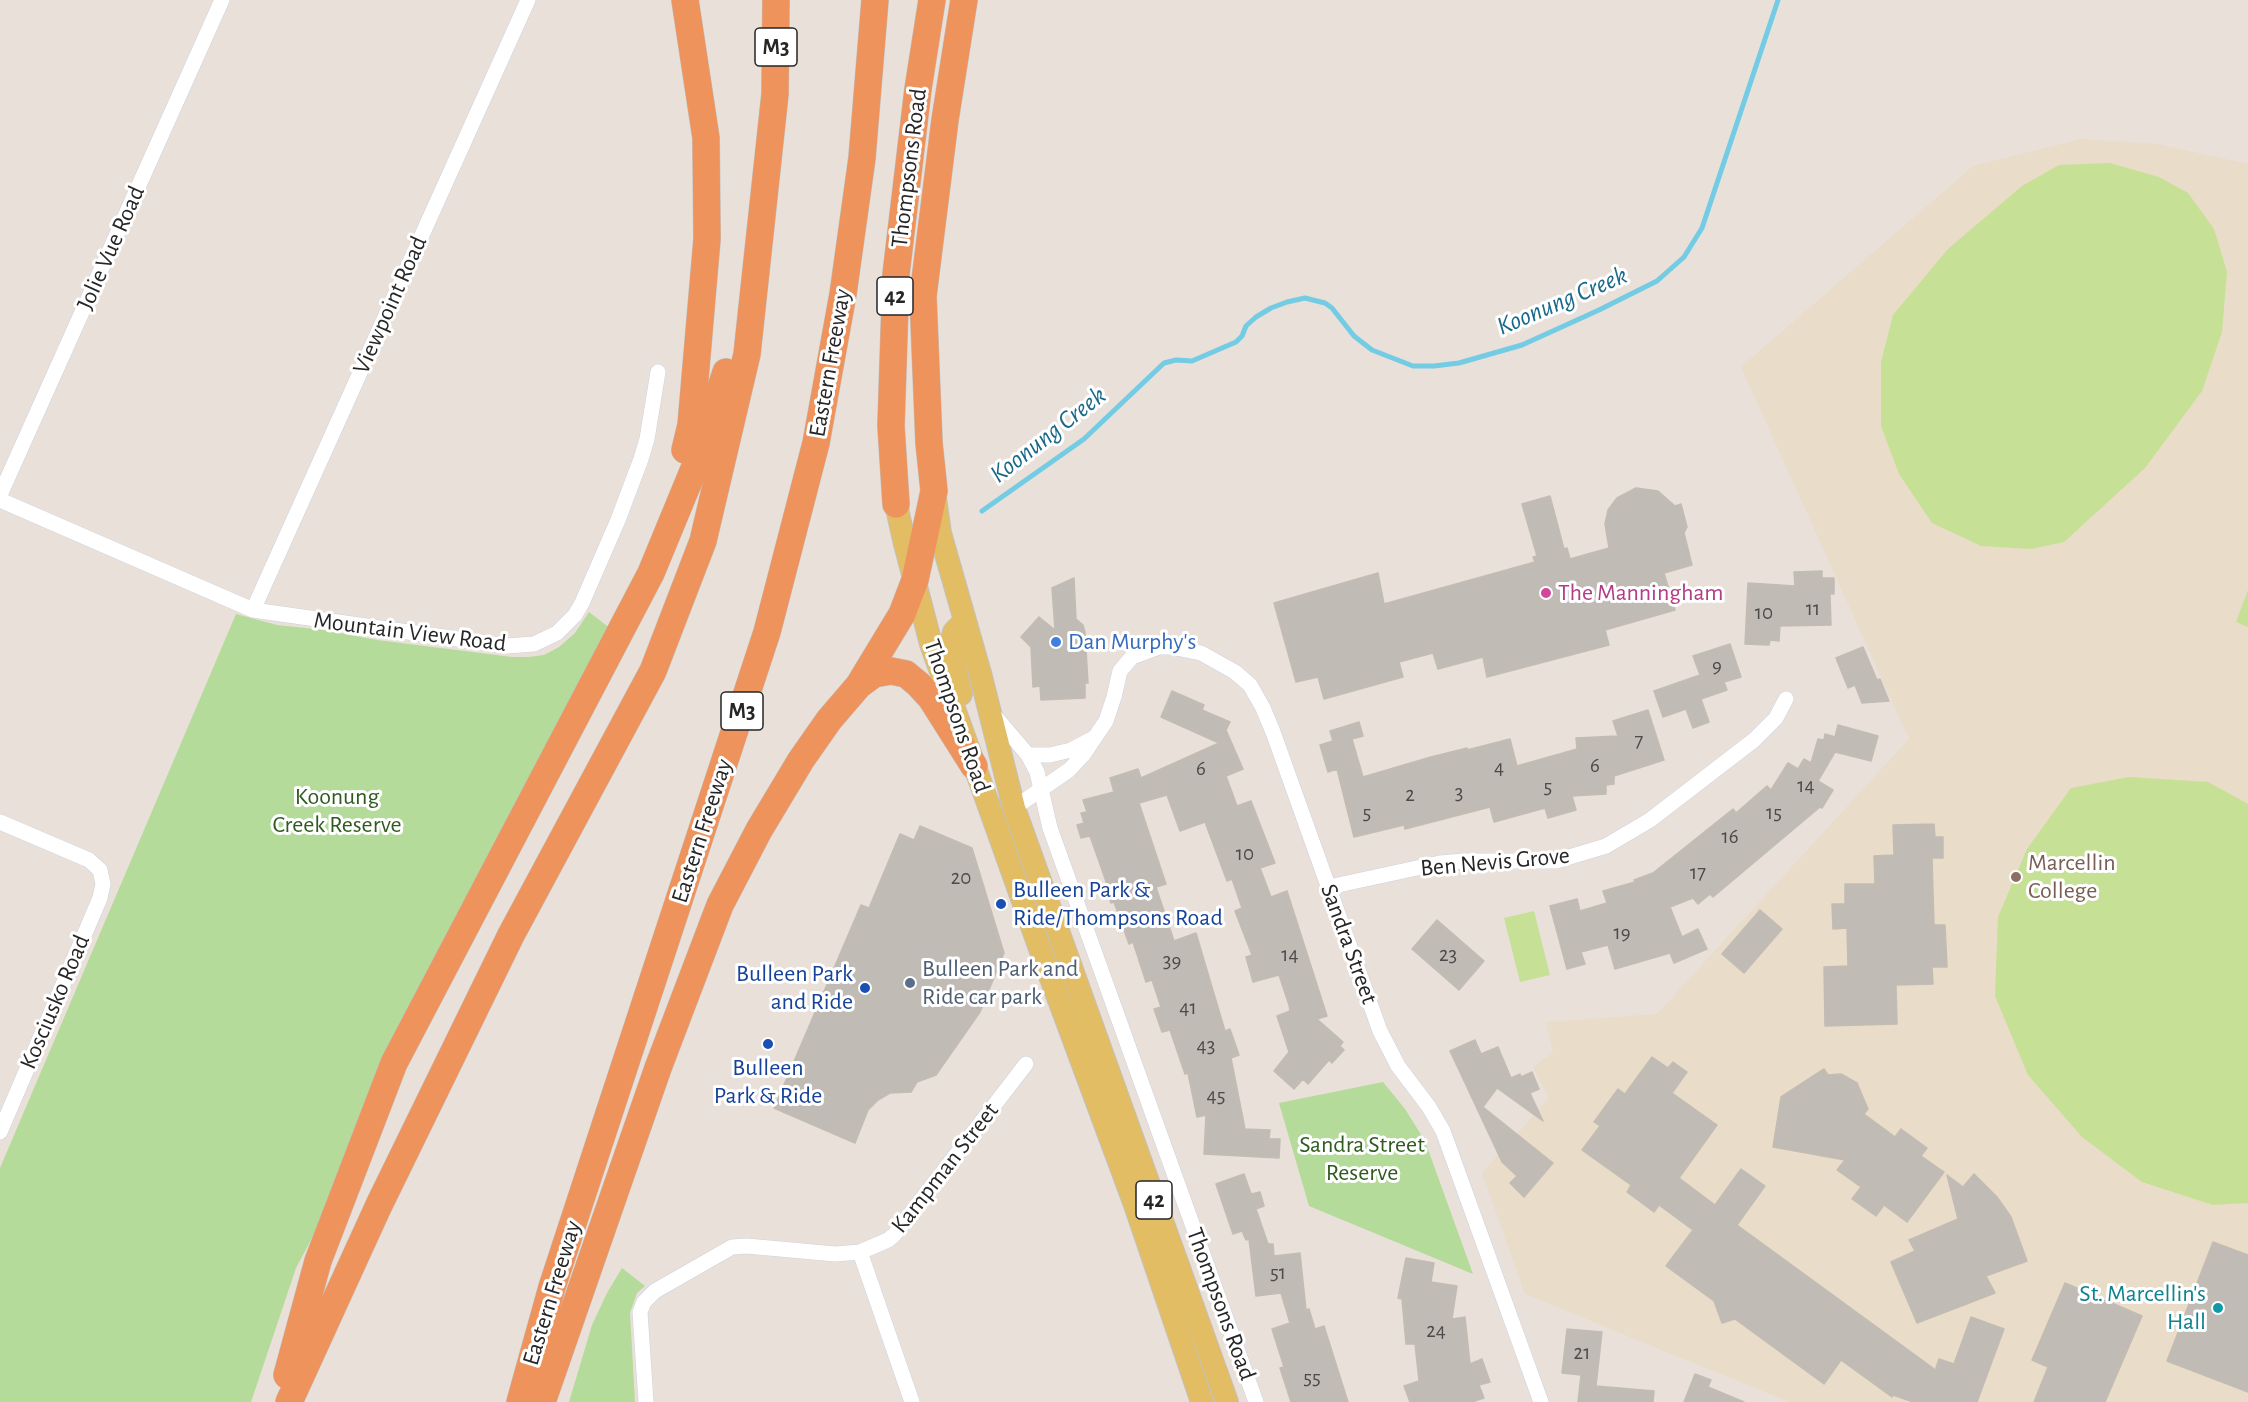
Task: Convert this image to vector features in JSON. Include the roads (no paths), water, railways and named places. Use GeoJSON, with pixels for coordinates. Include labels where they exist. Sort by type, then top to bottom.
{"type":"FeatureCollection","features":[{"type":"Feature","properties":{"kind":"highway"},"geometry":{"type":"LineString","coordinates":[[651,573],[665,539],[691,425],[707,239],[706,138],[685,0]]}},
{"type":"Feature","properties":{"kind":"highway","name":"M3"},"geometry":{"type":"LineString","coordinates":[[289,1402],[379,1205],[511,935],[653,671],[703,541],[747,354],[775,94],[776,0]]}},
{"type":"Feature","properties":{"kind":"highway","name":"Eastern Freeway"},"geometry":{"type":"LineString","coordinates":[[520,1402],[552,1287],[767,632],[816,443],[843,294],[860,170],[875,0]]}},
{"type":"Feature","properties":{"kind":"highway","name":"Thompsons Road"},"geometry":{"type":"LineString","coordinates":[[897,504],[891,426],[896,274],[913,124],[932,0]]}},
{"type":"Feature","properties":{"kind":"highway","name":"Thompsons Road"},"geometry":{"type":"LineString","coordinates":[[934,491],[929,443],[923,296],[945,120],[964,0]]}},
{"type":"Feature","properties":{"kind":"highway","name":"M3"},"geometry":{"type":"LineString","coordinates":[[279,1402],[318,1262],[394,1063],[651,573],[696,464],[733,351],[755,246],[775,94]]}},
{"type":"Feature","properties":{"kind":"highway"},"geometry":{"type":"LineString","coordinates":[[542,1402],[658,1068],[720,905],[759,830],[801,760],[829,720],[859,685],[902,614],[915,580],[934,491]]}},
{"type":"Feature","properties":{"kind":"highway"},"geometry":{"type":"LineString","coordinates":[[859,685],[874,674],[891,671],[906,674],[931,698],[974,766]]}},
{"type":"Feature","properties":{"kind":"main road","name":"Thompsons Road"},"geometry":{"type":"LineString","coordinates":[[934,491],[940,533],[980,673],[1014,808],[1227,1402]]}},
{"type":"Feature","properties":{"kind":"main road","name":"Thompsons Road"},"geometry":{"type":"LineString","coordinates":[[897,504],[931,644],[1134,1202],[1202,1402]]}},
{"type":"Feature","properties":{"kind":"main road"},"geometry":{"type":"LineString","coordinates":[[965,621],[954,633],[952,654],[974,766]]}},
{"type":"Feature","properties":{"kind":"street","name":"Jolie Vue Road"},"geometry":{"type":"LineString","coordinates":[[0,495],[222,0]]}},
{"type":"Feature","properties":{"kind":"street","name":"Viewpoint Road"},"geometry":{"type":"LineString","coordinates":[[253,610],[528,0]]}},
{"type":"Feature","properties":{"kind":"street","name":"Mountain View Road"},"geometry":{"type":"LineString","coordinates":[[0,500],[253,610],[507,646],[534,644],[557,633],[575,615],[582,603],[626,499],[647,439],[658,372]]}},
{"type":"Feature","properties":{"kind":"street","name":"Sandra Street"},"geometry":{"type":"LineString","coordinates":[[1014,808],[1069,770],[1083,755],[1101,730],[1110,711],[1120,671],[1132,657],[1159,647],[1201,653],[1221,663],[1250,685],[1263,708],[1388,1050],[1443,1131],[1541,1402]]}},
{"type":"Feature","properties":{"kind":"street","name":"Ben Nevis Grove"},"geometry":{"type":"LineString","coordinates":[[1329,887],[1440,863],[1556,861],[1606,846],[1650,820],[1755,740],[1776,718],[1786,699]]}},
{"type":"Feature","properties":{"kind":"street","name":"Thompsons Road"},"geometry":{"type":"LineString","coordinates":[[988,708],[1028,755],[1037,772],[1050,828],[1256,1402]]}},
{"type":"Feature","properties":{"kind":"street"},"geometry":{"type":"LineString","coordinates":[[1028,755],[1050,755],[1071,750],[1094,738]]}},
{"type":"Feature","properties":{"kind":"street","name":"Kosciusko Road"},"geometry":{"type":"LineString","coordinates":[[0,822],[89,860],[100,870],[103,884],[100,898],[0,1132]]}},
{"type":"Feature","properties":{"kind":"street","name":"Kampman Street"},"geometry":{"type":"LineString","coordinates":[[646,1402],[640,1312],[644,1302],[655,1291],[732,1247],[747,1246],[835,1254],[860,1252],[878,1245],[895,1234],[1026,1064]]}},
{"type":"Feature","properties":{"kind":"street"},"geometry":{"type":"LineString","coordinates":[[860,1252],[912,1402]]}},
{"type":"Feature","properties":{"kind":"waterway","name":"Koonung Creek"},"geometry":{"type":"LineString","coordinates":[[982,511],[1084,439],[1164,363],[1176,360],[1192,361],[1236,342],[1242,336],[1246,326],[1256,317],[1287,302],[1305,298],[1325,303],[1332,308],[1354,336],[1372,350],[1413,366],[1434,366],[1459,363],[1522,345],[1657,281],[1684,257],[1702,228],[1778,0]]}},
{"type":"Feature","properties":{"kind":"place","name":"The Manningham"},"geometry":{"type":"Point","coordinates":[1546,593]}},
{"type":"Feature","properties":{"kind":"place","name":"Dan Murphy's"},"geometry":{"type":"Point","coordinates":[1056,642]}},
{"type":"Feature","properties":{"kind":"place","name":"Marcellin College"},"geometry":{"type":"Point","coordinates":[2016,877]}},
{"type":"Feature","properties":{"kind":"place","name":"Bulleen Park & Ride/Thompsons Road"},"geometry":{"type":"Point","coordinates":[1001,904]}},
{"type":"Feature","properties":{"kind":"place","name":"Bulleen Park and Ride car park"},"geometry":{"type":"Point","coordinates":[910,983]}},
{"type":"Feature","properties":{"kind":"place","name":"Bulleen Park and Ride"},"geometry":{"type":"Point","coordinates":[865,988]}},
{"type":"Feature","properties":{"kind":"place","name":"Bulleen Park & Ride"},"geometry":{"type":"Point","coordinates":[768,1044]}},
{"type":"Feature","properties":{"kind":"place","name":"St. Marcellin's Hall"},"geometry":{"type":"Point","coordinates":[2218,1308]}},
{"type":"Feature","properties":{"kind":"park label","name":"Koonung Creek Reserve"},"geometry":{"type":"Point","coordinates":[337,811]}},
{"type":"Feature","properties":{"kind":"park label","name":"Sandra Street Reserve"},"geometry":{"type":"Point","coordinates":[1362,1159]}}]}
